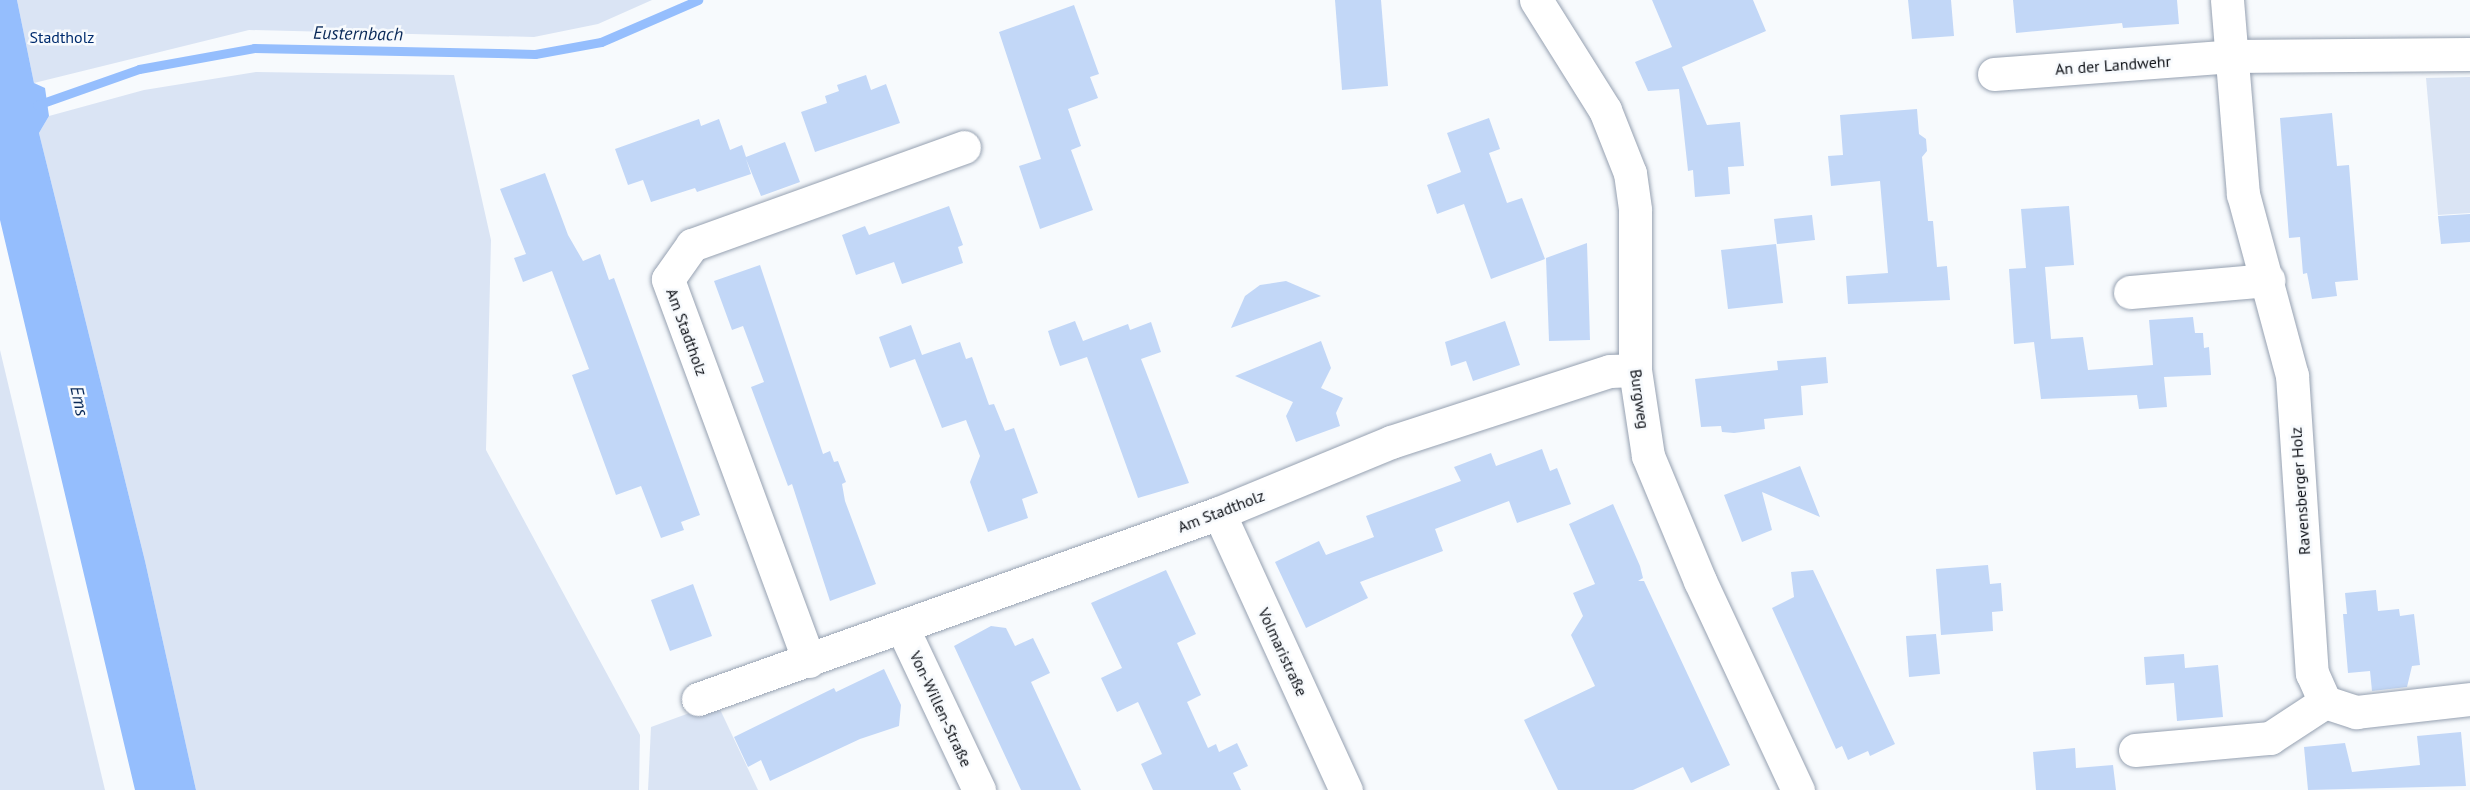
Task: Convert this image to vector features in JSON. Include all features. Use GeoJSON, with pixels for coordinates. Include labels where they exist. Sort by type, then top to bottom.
{"type":"FeatureCollection","features":[{"type":"Feature","properties":{"kind":"street","name":"Burgweg"},"geometry":{"type":"LineString","coordinates":[[1536,0],[1605,110],[1630,173],[1635,210],[1635,370],[1648,456],[1700,581],[1798,790]]}},
{"type":"Feature","properties":{"kind":"street"},"geometry":{"type":"LineString","coordinates":[[2227,0],[2232,56]]}},
{"type":"Feature","properties":{"kind":"street","name":"An der Landwehr"},"geometry":{"type":"LineString","coordinates":[[1994,74],[2232,56],[2470,54]]}},
{"type":"Feature","properties":{"kind":"street","name":"Ravensberger Holz"},"geometry":{"type":"LineString","coordinates":[[2232,56],[2243,194],[2292,375],[2313,673],[2325,702]]}},
{"type":"Feature","properties":{"kind":"street","name":"Am Stadtholz"},"geometry":{"type":"LineString","coordinates":[[809,661],[668,279],[692,245],[964,147]]}},
{"type":"Feature","properties":{"kind":"street"},"geometry":{"type":"LineString","coordinates":[[2130,292],[2268,280]]}},
{"type":"Feature","properties":{"kind":"street","name":"Am Stadtholz"},"geometry":{"type":"LineString","coordinates":[[698,699],[903,629],[1219,513],[1391,442],[1610,371],[1635,370]]}},
{"type":"Feature","properties":{"kind":"street","name":"Volmaristraße"},"geometry":{"type":"LineString","coordinates":[[1219,513],[1346,790]]}},
{"type":"Feature","properties":{"kind":"street","name":"Von-Willen-Straße"},"geometry":{"type":"LineString","coordinates":[[903,629],[979,790]]}},
{"type":"Feature","properties":{"kind":"street"},"geometry":{"type":"LineString","coordinates":[[2136,750],[2270,738],[2325,702],[2356,712],[2470,699]]}},
{"type":"Feature","properties":{"kind":"green space","name":"Stadtholz"},"geometry":{"type":"Polygon","coordinates":[[[17,0],[652,0],[598,24],[534,37],[249,30],[34,83],[17,0]]]}},
{"type":"Feature","properties":{"kind":"green space"},"geometry":{"type":"Polygon","coordinates":[[[256,72],[454,75],[491,240],[486,450],[640,735],[639,790],[196,790],[145,561],[39,133],[49,116],[144,90],[256,72]]]}},
{"type":"Feature","properties":{"kind":"green space"},"geometry":{"type":"Polygon","coordinates":[[[2470,77],[2470,213],[2438,215],[2426,78],[2470,77]]]}},
{"type":"Feature","properties":{"kind":"green space"},"geometry":{"type":"Polygon","coordinates":[[[0,350],[105,790],[0,790],[0,350]]]}},
{"type":"Feature","properties":{"kind":"green space"},"geometry":{"type":"Polygon","coordinates":[[[717,703],[758,790],[648,790],[651,727],[717,703]]]}},
{"type":"Feature","properties":{"kind":"water","name":"Ems"},"geometry":{"type":"Polygon","coordinates":[[[0,0],[17,0],[34,83],[45,88],[49,116],[39,133],[145,561],[196,790],[135,790],[0,220],[0,0]]]}},
{"type":"Feature","properties":{"kind":"building"},"geometry":{"type":"Polygon","coordinates":[[[1335,0],[1381,0],[1388,86],[1342,90],[1335,0]]]}},
{"type":"Feature","properties":{"kind":"building"},"geometry":{"type":"Polygon","coordinates":[[[1652,0],[1753,0],[1766,31],[1682,67],[1707,125],[1740,122],[1744,166],[1728,167],[1730,194],[1695,197],[1693,170],[1688,171],[1679,89],[1648,91],[1635,62],[1672,47],[1652,0]]]}},
{"type":"Feature","properties":{"kind":"building"},"geometry":{"type":"Polygon","coordinates":[[[1908,0],[1951,0],[1954,36],[1912,39],[1908,0]]]}},
{"type":"Feature","properties":{"kind":"building"},"geometry":{"type":"Polygon","coordinates":[[[2013,0],[2177,0],[2179,24],[2123,28],[2122,23],[2016,33],[2013,0]]]}},
{"type":"Feature","properties":{"kind":"building"},"geometry":{"type":"Polygon","coordinates":[[[1074,5],[1099,74],[1090,77],[1098,98],[1068,109],[1081,146],[1071,150],[1093,210],[1040,229],[1019,166],[1041,159],[999,32],[1074,5]]]}},
{"type":"Feature","properties":{"kind":"building"},"geometry":{"type":"Polygon","coordinates":[[[866,75],[871,90],[886,84],[900,123],[815,152],[801,112],[827,103],[825,96],[839,91],[837,85],[866,75]]]}},
{"type":"Feature","properties":{"kind":"building"},"geometry":{"type":"Polygon","coordinates":[[[1917,109],[1919,134],[1926,139],[1927,151],[1922,157],[1928,221],[1933,221],[1937,267],[1947,266],[1950,300],[1848,304],[1846,276],[1888,273],[1880,181],[1831,186],[1828,156],[1843,155],[1840,115],[1917,109]]]}},
{"type":"Feature","properties":{"kind":"building"},"geometry":{"type":"Polygon","coordinates":[[[2332,113],[2337,166],[2349,165],[2358,280],[2335,282],[2337,296],[2312,299],[2307,273],[2303,274],[2300,237],[2289,238],[2280,118],[2332,113]]]}},
{"type":"Feature","properties":{"kind":"building"},"geometry":{"type":"Polygon","coordinates":[[[1489,118],[1500,149],[1489,153],[1507,203],[1522,198],[1545,259],[1491,279],[1464,204],[1437,214],[1427,185],[1461,172],[1447,133],[1489,118]]]}},
{"type":"Feature","properties":{"kind":"building"},"geometry":{"type":"Polygon","coordinates":[[[699,119],[701,126],[719,119],[730,150],[742,145],[746,157],[785,142],[800,182],[761,196],[746,159],[751,174],[697,192],[695,188],[651,202],[643,180],[628,185],[615,149],[699,119]]]}},
{"type":"Feature","properties":{"kind":"building"},"geometry":{"type":"Polygon","coordinates":[[[545,173],[568,235],[583,261],[600,254],[609,280],[614,278],[700,515],[681,522],[684,530],[661,538],[641,486],[616,495],[572,375],[589,369],[552,271],[523,282],[514,258],[526,254],[500,189],[545,173]]]}},
{"type":"Feature","properties":{"kind":"building"},"geometry":{"type":"Polygon","coordinates":[[[949,206],[963,245],[958,247],[963,263],[902,284],[894,262],[856,275],[842,235],[865,226],[869,235],[949,206]]]}},
{"type":"Feature","properties":{"kind":"building"},"geometry":{"type":"Polygon","coordinates":[[[2069,206],[2074,265],[2045,267],[2051,339],[2083,337],[2088,370],[2153,365],[2149,320],[2193,317],[2195,333],[2203,333],[2204,348],[2209,347],[2211,375],[2164,377],[2167,407],[2139,409],[2137,395],[2041,399],[2034,342],[2014,344],[2009,269],[2026,268],[2021,209],[2069,206]]]}},
{"type":"Feature","properties":{"kind":"building"},"geometry":{"type":"Polygon","coordinates":[[[2470,214],[2470,242],[2441,244],[2438,216],[2470,214]]]}},
{"type":"Feature","properties":{"kind":"building"},"geometry":{"type":"Polygon","coordinates":[[[1812,215],[1815,240],[1777,244],[1774,219],[1812,215]]]}},
{"type":"Feature","properties":{"kind":"building"},"geometry":{"type":"Polygon","coordinates":[[[1587,243],[1590,340],[1549,341],[1546,258],[1587,243]]]}},
{"type":"Feature","properties":{"kind":"building"},"geometry":{"type":"Polygon","coordinates":[[[1776,244],[1783,303],[1728,309],[1721,250],[1776,244]]]}},
{"type":"Feature","properties":{"kind":"building"},"geometry":{"type":"Polygon","coordinates":[[[760,265],[823,454],[830,451],[834,462],[838,461],[846,482],[842,484],[845,501],[876,584],[830,601],[792,484],[788,486],[751,387],[764,382],[743,326],[732,330],[714,281],[760,265]]]}},
{"type":"Feature","properties":{"kind":"building"},"geometry":{"type":"Polygon","coordinates":[[[1286,281],[1321,296],[1231,328],[1245,296],[1260,285],[1286,281]]]}},
{"type":"Feature","properties":{"kind":"building"},"geometry":{"type":"Polygon","coordinates":[[[1075,321],[1083,341],[1128,324],[1130,330],[1151,322],[1161,352],[1141,359],[1189,483],[1138,498],[1087,357],[1060,366],[1052,344],[1048,331],[1075,321]]]}},
{"type":"Feature","properties":{"kind":"building"},"geometry":{"type":"Polygon","coordinates":[[[1505,321],[1520,365],[1473,381],[1466,361],[1451,366],[1445,342],[1505,321]]]}},
{"type":"Feature","properties":{"kind":"building"},"geometry":{"type":"Polygon","coordinates":[[[911,325],[922,355],[960,342],[966,359],[972,357],[989,405],[994,404],[1005,431],[1014,428],[1038,493],[1022,499],[1028,518],[988,532],[970,482],[980,456],[966,420],[942,428],[915,359],[890,368],[879,337],[911,325]]]}},
{"type":"Feature","properties":{"kind":"building"},"geometry":{"type":"Polygon","coordinates":[[[1321,341],[1331,368],[1321,388],[1343,398],[1336,413],[1340,426],[1296,442],[1286,416],[1293,402],[1235,376],[1321,341]]]}},
{"type":"Feature","properties":{"kind":"building"},"geometry":{"type":"Polygon","coordinates":[[[1826,357],[1828,383],[1801,386],[1803,415],[1764,419],[1765,429],[1734,433],[1722,432],[1721,426],[1701,427],[1695,379],[1778,370],[1777,361],[1826,357]]]}},
{"type":"Feature","properties":{"kind":"building"},"geometry":{"type":"Polygon","coordinates":[[[1542,449],[1550,471],[1557,468],[1571,504],[1517,523],[1509,501],[1435,529],[1443,551],[1360,582],[1368,598],[1306,628],[1275,562],[1319,541],[1326,555],[1374,537],[1366,516],[1461,481],[1454,467],[1491,453],[1496,466],[1542,449]]]}},
{"type":"Feature","properties":{"kind":"building"},"geometry":{"type":"Polygon","coordinates":[[[1800,466],[1820,517],[1762,492],[1772,530],[1742,542],[1724,495],[1800,466]]]}},
{"type":"Feature","properties":{"kind":"building"},"geometry":{"type":"Polygon","coordinates":[[[1613,504],[1640,566],[1643,578],[1638,581],[1644,581],[1730,765],[1691,783],[1683,767],[1633,790],[1558,790],[1524,720],[1595,686],[1571,635],[1583,616],[1573,593],[1595,584],[1569,524],[1613,504]]]}},
{"type":"Feature","properties":{"kind":"building"},"geometry":{"type":"Polygon","coordinates":[[[1988,565],[1990,584],[2001,583],[2003,611],[1992,612],[1993,631],[1941,635],[1936,569],[1988,565]]]}},
{"type":"Feature","properties":{"kind":"building"},"geometry":{"type":"Polygon","coordinates":[[[1166,570],[1196,634],[1177,643],[1201,695],[1187,702],[1208,748],[1216,744],[1219,752],[1237,743],[1248,766],[1233,773],[1241,790],[1153,790],[1141,764],[1162,754],[1138,702],[1117,712],[1101,678],[1122,668],[1091,603],[1166,570]]]}},
{"type":"Feature","properties":{"kind":"building"},"geometry":{"type":"Polygon","coordinates":[[[1813,570],[1895,744],[1870,756],[1868,751],[1848,760],[1842,746],[1836,749],[1772,608],[1794,597],[1791,572],[1813,570]]]}},
{"type":"Feature","properties":{"kind":"building"},"geometry":{"type":"Polygon","coordinates":[[[693,584],[712,636],[670,651],[651,600],[693,584]]]}},
{"type":"Feature","properties":{"kind":"building"},"geometry":{"type":"Polygon","coordinates":[[[2376,590],[2378,611],[2399,609],[2400,616],[2414,614],[2420,665],[2412,666],[2407,687],[2372,691],[2370,671],[2348,673],[2343,614],[2347,614],[2345,593],[2376,590]]]}},
{"type":"Feature","properties":{"kind":"building"},"geometry":{"type":"Polygon","coordinates":[[[991,626],[1006,628],[1015,646],[1033,638],[1050,673],[1031,682],[1081,790],[1021,790],[954,646],[991,626]]]}},
{"type":"Feature","properties":{"kind":"building"},"geometry":{"type":"Polygon","coordinates":[[[1936,634],[1940,674],[1909,677],[1906,636],[1936,634]]]}},
{"type":"Feature","properties":{"kind":"building"},"geometry":{"type":"Polygon","coordinates":[[[2184,654],[2185,668],[2218,665],[2223,717],[2177,721],[2174,683],[2146,685],[2144,657],[2184,654]]]}},
{"type":"Feature","properties":{"kind":"building"},"geometry":{"type":"Polygon","coordinates":[[[884,669],[901,705],[899,726],[860,739],[770,781],[761,760],[748,767],[734,737],[834,688],[836,692],[884,669]]]}},
{"type":"Feature","properties":{"kind":"building"},"geometry":{"type":"Polygon","coordinates":[[[2461,732],[2466,786],[2308,790],[2304,747],[2345,743],[2352,772],[2420,765],[2417,736],[2461,732]]]}},
{"type":"Feature","properties":{"kind":"building"},"geometry":{"type":"Polygon","coordinates":[[[2075,748],[2076,768],[2113,765],[2116,790],[2036,790],[2033,752],[2075,748]]]}},
{"type":"Feature","properties":{"kind":"waterway","name":"Eusternbach"},"geometry":{"type":"LineString","coordinates":[[37,105],[139,69],[254,48],[535,54],[601,42],[698,0]]}}]}
